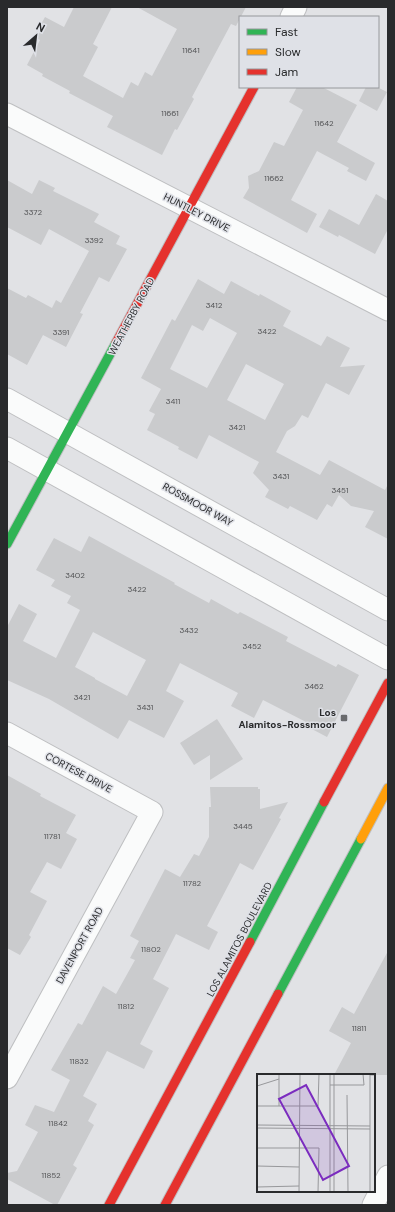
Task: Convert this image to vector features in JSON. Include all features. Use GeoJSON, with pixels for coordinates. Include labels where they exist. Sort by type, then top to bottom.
{"type":"FeatureCollection","features":[{"type":"Feature","properties":{"kind":"main road","name":"WEATHERBY ROAD"},"geometry":{"type":"LineString","coordinates":[[7,544],[46,469],[68,432],[253,88]]}},
{"type":"Feature","properties":{"kind":"main road","name":"LOS ALAMITOS BOULEVARD"},"geometry":{"type":"LineString","coordinates":[[109,1205],[388,683]]}},
{"type":"Feature","properties":{"kind":"main road"},"geometry":{"type":"LineString","coordinates":[[165,1205],[388,788]]}},
{"type":"Feature","properties":{"kind":"street"},"geometry":{"type":"LineString","coordinates":[[292,16],[296,7]]}},
{"type":"Feature","properties":{"kind":"street","name":"HUNTLEY DRIVE"},"geometry":{"type":"LineString","coordinates":[[7,114],[388,310]]}},
{"type":"Feature","properties":{"kind":"street","name":"ROSSMOOR WAY"},"geometry":{"type":"LineString","coordinates":[[7,399],[388,610]]}},
{"type":"Feature","properties":{"kind":"street"},"geometry":{"type":"LineString","coordinates":[[7,448],[388,659]]}},
{"type":"Feature","properties":{"kind":"street","name":"CORTESE DRIVE"},"geometry":{"type":"LineString","coordinates":[[7,733],[152,812]]}},
{"type":"Feature","properties":{"kind":"street","name":"DAVENPORT ROAD"},"geometry":{"type":"LineString","coordinates":[[7,1078],[152,812]]}},
{"type":"Feature","properties":{"kind":"street"},"geometry":{"type":"LineString","coordinates":[[373,1205],[388,1176]]}},
{"type":"Feature","properties":{"kind":"building"},"geometry":{"type":"Polygon","coordinates":[[[74,7],[112,7],[93,44],[98,47],[83,76],[123,98],[131,82],[138,86],[145,72],[152,76],[177,29],[137,7],[246,7],[241,16],[239,16],[239,20],[236,26],[231,24],[192,97],[194,99],[177,130],[175,129],[162,155],[107,127],[113,116],[69,93],[70,91],[42,76],[43,74],[27,65],[40,40],[34,37],[45,17],[64,27],[74,7]]]}},
{"type":"Feature","properties":{"kind":"building"},"geometry":{"type":"Polygon","coordinates":[[[296,88],[324,88],[357,105],[337,142],[375,163],[366,181],[347,171],[349,168],[317,151],[291,200],[317,214],[307,233],[243,198],[249,188],[248,176],[259,171],[274,142],[284,146],[303,110],[289,102],[296,88]]]}},
{"type":"Feature","properties":{"kind":"building"},"geometry":{"type":"Polygon","coordinates":[[[366,88],[379,88],[387,92],[377,111],[359,101],[366,88]]]}},
{"type":"Feature","properties":{"kind":"building"},"geometry":{"type":"Polygon","coordinates":[[[7,180],[32,194],[39,180],[55,188],[53,191],[99,214],[94,222],[120,236],[116,244],[127,249],[109,282],[99,277],[80,313],[83,314],[66,347],[43,335],[27,365],[7,354],[7,288],[26,298],[28,295],[52,308],[56,300],[61,303],[89,251],[49,229],[41,245],[7,227],[7,180]]]}},
{"type":"Feature","properties":{"kind":"building"},"geometry":{"type":"Polygon","coordinates":[[[376,194],[388,201],[388,229],[375,254],[339,235],[338,237],[319,227],[329,209],[359,225],[376,194]]]}},
{"type":"Feature","properties":{"kind":"building"},"geometry":{"type":"Polygon","coordinates":[[[198,279],[224,294],[231,281],[259,296],[260,294],[291,311],[283,326],[321,346],[327,336],[350,348],[340,367],[365,365],[349,395],[326,383],[308,418],[302,415],[295,426],[287,431],[276,452],[320,475],[329,460],[385,490],[388,484],[388,539],[365,527],[374,511],[351,506],[339,495],[332,507],[327,504],[317,520],[290,506],[288,509],[265,497],[269,490],[253,473],[259,462],[209,435],[197,459],[178,449],[179,447],[147,430],[155,414],[149,411],[161,389],[141,378],[172,319],[175,321],[198,279]],[[210,318],[203,331],[192,325],[170,369],[207,388],[237,333],[210,318]],[[246,364],[227,400],[265,420],[284,384],[246,364]]]}},
{"type":"Feature","properties":{"kind":"building"},"geometry":{"type":"Polygon","coordinates":[[[89,536],[209,603],[211,599],[238,614],[240,612],[288,637],[286,641],[336,667],[338,664],[359,675],[327,737],[308,727],[310,724],[263,700],[254,718],[231,706],[238,693],[180,663],[166,691],[184,701],[164,738],[129,720],[118,739],[49,699],[7,680],[7,627],[19,604],[37,614],[23,641],[56,658],[80,610],[67,603],[71,596],[51,586],[55,580],[36,570],[54,538],[81,552],[89,536]],[[93,632],[75,667],[127,696],[146,660],[93,632]]]}},
{"type":"Feature","properties":{"kind":"building"},"geometry":{"type":"Polygon","coordinates":[[[217,719],[243,759],[210,780],[210,755],[194,765],[180,743],[217,719]]]}},
{"type":"Feature","properties":{"kind":"building"},"geometry":{"type":"Polygon","coordinates":[[[7,775],[41,794],[40,796],[76,815],[66,833],[77,839],[61,869],[47,862],[30,892],[47,901],[29,935],[31,937],[20,955],[7,948],[7,775]]]}},
{"type":"Feature","properties":{"kind":"building"},"geometry":{"type":"Polygon","coordinates":[[[210,787],[258,787],[258,789],[260,789],[260,809],[288,802],[279,818],[281,819],[253,870],[240,863],[207,926],[218,932],[209,950],[176,934],[153,979],[169,988],[140,1044],[153,1051],[144,1069],[107,1051],[83,1096],[97,1104],[88,1121],[94,1125],[73,1165],[77,1168],[57,1205],[55,1205],[7,1179],[7,1173],[17,1171],[38,1132],[25,1125],[35,1105],[54,1112],[70,1080],[51,1070],[78,1023],[82,1025],[103,986],[116,994],[135,960],[130,958],[139,941],[130,936],[165,869],[180,877],[194,854],[199,856],[209,837],[209,807],[211,807],[210,787]]]}},
{"type":"Feature","properties":{"kind":"building"},"geometry":{"type":"Polygon","coordinates":[[[388,951],[388,1075],[335,1074],[351,1043],[329,1031],[342,1007],[354,1014],[388,951]]]}},
{"type":"Feature","properties":{"kind":"traffic: fast"},"geometry":{"type":"LineString","coordinates":[[7,544],[116,343]]}},
{"type":"Feature","properties":{"kind":"traffic: fast"},"geometry":{"type":"LineString","coordinates":[[250,942],[324,802]]}},
{"type":"Feature","properties":{"kind":"traffic: fast"},"geometry":{"type":"LineString","coordinates":[[278,994],[361,839]]}},
{"type":"Feature","properties":{"kind":"traffic: slow"},"geometry":{"type":"LineString","coordinates":[[361,839],[388,788]]}},
{"type":"Feature","properties":{"kind":"traffic: jam"},"geometry":{"type":"LineString","coordinates":[[116,343],[253,88]]}},
{"type":"Feature","properties":{"kind":"traffic: jam"},"geometry":{"type":"LineString","coordinates":[[324,802],[388,683]]}},
{"type":"Feature","properties":{"kind":"traffic: jam"},"geometry":{"type":"LineString","coordinates":[[109,1205],[250,942]]}},
{"type":"Feature","properties":{"kind":"traffic: jam"},"geometry":{"type":"LineString","coordinates":[[165,1205],[278,994]]}},
{"type":"Feature","properties":{"kind":"place","name":"Los Alamitos-Rossmoor"},"geometry":{"type":"Point","coordinates":[344,718]}}]}
